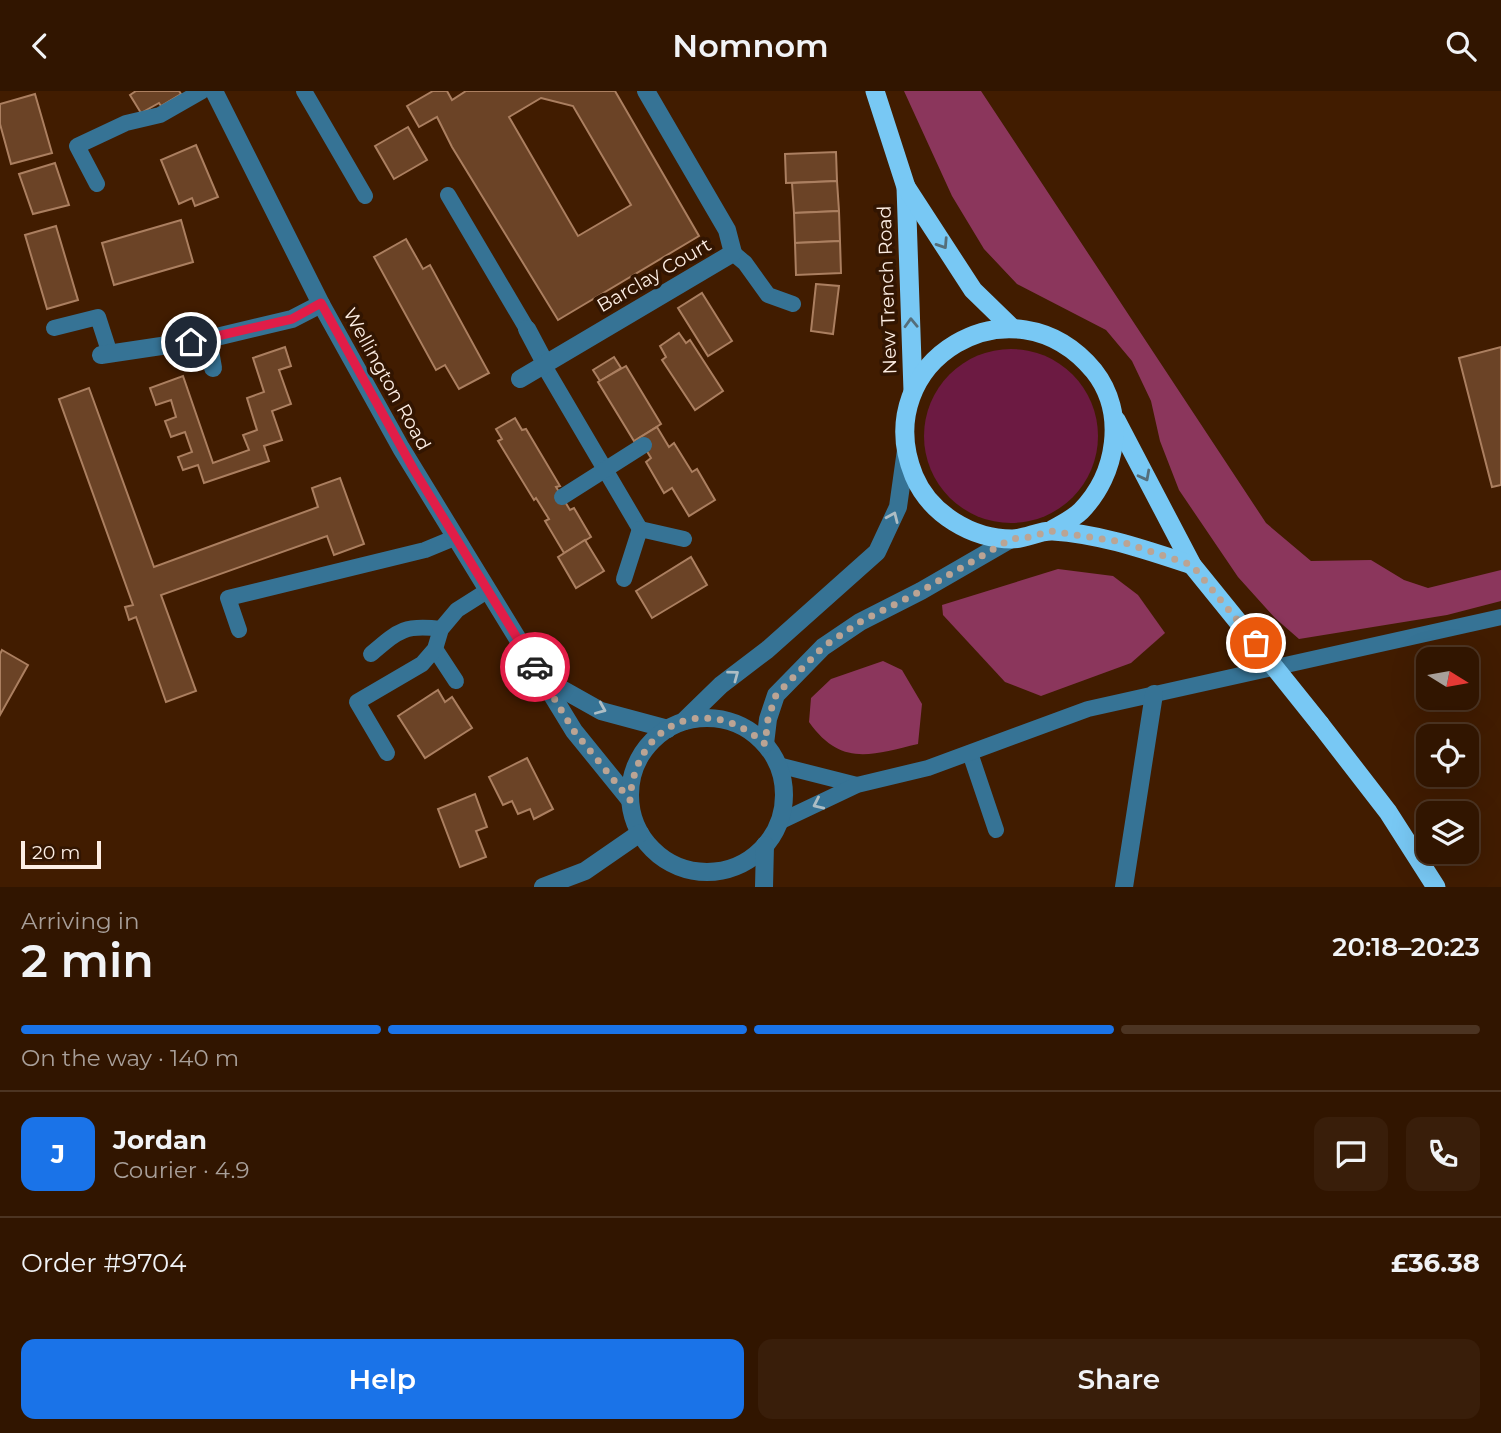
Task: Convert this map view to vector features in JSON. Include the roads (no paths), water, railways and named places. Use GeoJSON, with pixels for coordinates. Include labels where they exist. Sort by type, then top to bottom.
{"type":"FeatureCollection","features":[{"type":"Feature","properties":{"kind":"highway","name":"New Trench Road"},"geometry":{"type":"LineString","coordinates":[[875,91],[906,187],[973,290],[1012,328]]}},
{"type":"Feature","properties":{"kind":"highway","name":"New Trench Road"},"geometry":{"type":"LineString","coordinates":[[906,187],[914,391]]}},
{"type":"Feature","properties":{"kind":"highway"},"geometry":{"type":"LineString","coordinates":[[1114,416],[1114,452],[1102,485],[1080,512],[1050,531],[1031,537],[1011,539],[982,535],[954,523],[932,504],[915,478],[906,450],[905,420],[914,391],[929,366],[953,345],[982,332],[1012,328],[1048,335],[1079,353],[1102,381],[1114,416],[1192,565],[1388,812],[1436,887]]}},
{"type":"Feature","properties":{"kind":"highway"},"geometry":{"type":"LineString","coordinates":[[1050,531],[1122,542],[1192,565]]}},
{"type":"Feature","properties":{"kind":"street","name":"Wellington Road"},"geometry":{"type":"LineString","coordinates":[[214,91],[321,303],[401,448],[574,731],[630,800]]}},
{"type":"Feature","properties":{"kind":"street","name":"Barclay Court"},"geometry":{"type":"LineString","coordinates":[[520,379],[733,253],[727,230],[646,91]]}},
{"type":"Feature","properties":{"kind":"street"},"geometry":{"type":"LineString","coordinates":[[105,355],[208,339],[292,319],[321,303]]}},
{"type":"Feature","properties":{"kind":"street"},"geometry":{"type":"LineString","coordinates":[[527,329],[544,363]]}},
{"type":"Feature","properties":{"kind":"street"},"geometry":{"type":"LineString","coordinates":[[208,339],[213,368]]}},
{"type":"Feature","properties":{"kind":"street"},"geometry":{"type":"LineString","coordinates":[[676,725],[701,718],[737,724],[765,744],[778,765],[784,803],[779,822],[765,845],[753,857],[738,866],[705,872],[685,869],[667,861],[652,849],[640,833],[633,817],[630,800],[635,767],[654,739],[676,725],[721,685],[767,650],[877,552],[898,507],[906,450]]}},
{"type":"Feature","properties":{"kind":"street"},"geometry":{"type":"LineString","coordinates":[[765,744],[768,719],[776,695],[823,647],[860,622],[921,591],[1011,539]]}},
{"type":"Feature","properties":{"kind":"street","name":"Wellington Road"},"geometry":{"type":"LineString","coordinates":[[541,677],[601,711],[676,725]]}},
{"type":"Feature","properties":{"kind":"street"},"geometry":{"type":"LineString","coordinates":[[1124,887],[1154,694]]}},
{"type":"Feature","properties":{"kind":"street"},"geometry":{"type":"LineString","coordinates":[[543,887],[586,871],[640,833]]}},
{"type":"Feature","properties":{"kind":"street"},"geometry":{"type":"LineString","coordinates":[[764,887],[765,845]]}},
{"type":"Feature","properties":{"kind":"street"},"geometry":{"type":"LineString","coordinates":[[705,872],[718,887]]}},
{"type":"Feature","properties":{"kind":"lane"},"geometry":{"type":"LineString","coordinates":[[97,184],[77,146],[126,123],[160,115],[202,91]]}},
{"type":"Feature","properties":{"kind":"lane"},"geometry":{"type":"LineString","coordinates":[[304,91],[365,196]]}},
{"type":"Feature","properties":{"kind":"lane"},"geometry":{"type":"LineString","coordinates":[[448,195],[527,329]]}},
{"type":"Feature","properties":{"kind":"lane"},"geometry":{"type":"LineString","coordinates":[[733,253],[768,295],[793,304]]}},
{"type":"Feature","properties":{"kind":"lane"},"geometry":{"type":"LineString","coordinates":[[54,328],[98,317],[105,355]]}},
{"type":"Feature","properties":{"kind":"lane"},"geometry":{"type":"LineString","coordinates":[[544,363],[640,530],[684,539]]}},
{"type":"Feature","properties":{"kind":"lane"},"geometry":{"type":"LineString","coordinates":[[562,497],[644,445]]}},
{"type":"Feature","properties":{"kind":"lane"},"geometry":{"type":"LineString","coordinates":[[624,579],[640,530]]}},
{"type":"Feature","properties":{"kind":"lane"},"geometry":{"type":"LineString","coordinates":[[239,630],[228,598],[425,550],[454,538]]}},
{"type":"Feature","properties":{"kind":"lane"},"geometry":{"type":"LineString","coordinates":[[387,753],[357,702],[422,664],[435,649],[441,629],[457,610],[487,591]]}},
{"type":"Feature","properties":{"kind":"lane"},"geometry":{"type":"LineString","coordinates":[[779,822],[857,785],[928,768],[1088,709],[1501,617]]}},
{"type":"Feature","properties":{"kind":"lane"},"geometry":{"type":"LineString","coordinates":[[371,654],[398,631],[425,627],[441,629]]}},
{"type":"Feature","properties":{"kind":"lane"},"geometry":{"type":"LineString","coordinates":[[435,649],[456,681]]}},
{"type":"Feature","properties":{"kind":"lane"},"geometry":{"type":"LineString","coordinates":[[970,753],[996,830]]}},
{"type":"Feature","properties":{"kind":"lane"},"geometry":{"type":"LineString","coordinates":[[778,765],[857,785]]}}]}
